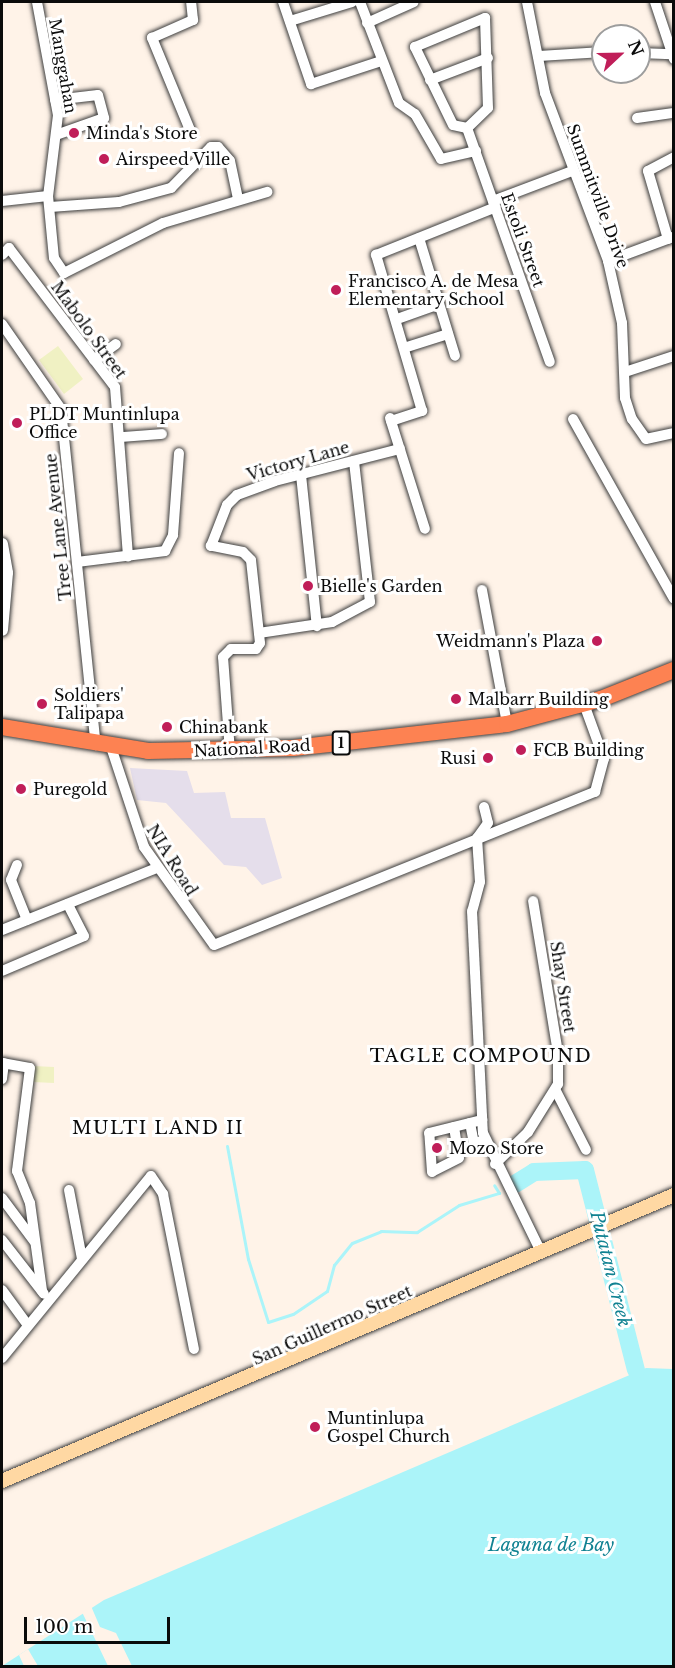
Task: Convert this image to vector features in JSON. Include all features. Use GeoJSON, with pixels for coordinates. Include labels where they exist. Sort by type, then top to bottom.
{"type":"FeatureCollection","features":[{"type":"Feature","properties":{"kind":"highway","name":"National Road"},"geometry":{"type":"LineString","coordinates":[[2,727],[104,746],[230,752],[507,724],[584,704],[674,670]]}},
{"type":"Feature","properties":{"kind":"main road","name":"San Guillermo Street"},"geometry":{"type":"LineString","coordinates":[[2,1481],[324,1348],[605,1221],[674,1195]]}},
{"type":"Feature","properties":{"kind":"street","name":"Manggahan"},"geometry":{"type":"LineString","coordinates":[[37,2],[55,100],[56,135],[49,202],[54,258],[67,273],[163,223],[238,198]]}},
{"type":"Feature","properties":{"kind":"street"},"geometry":{"type":"LineString","coordinates":[[190,130],[152,38],[194,20],[191,2]]}},
{"type":"Feature","properties":{"kind":"street"},"geometry":{"type":"LineString","coordinates":[[283,2],[311,84],[381,61]]}},
{"type":"Feature","properties":{"kind":"street"},"geometry":{"type":"LineString","coordinates":[[290,21],[352,2]]}},
{"type":"Feature","properties":{"kind":"street"},"geometry":{"type":"LineString","coordinates":[[360,2],[399,103],[415,114],[441,159],[476,151]]}},
{"type":"Feature","properties":{"kind":"street"},"geometry":{"type":"LineString","coordinates":[[367,23],[414,2]]}},
{"type":"Feature","properties":{"kind":"street","name":"Summitville Drive"},"geometry":{"type":"LineString","coordinates":[[527,2],[539,56],[572,171],[608,261],[622,323],[625,398],[637,431],[646,439],[674,434]]}},
{"type":"Feature","properties":{"kind":"street"},"geometry":{"type":"LineString","coordinates":[[651,54],[673,56],[655,2]]}},
{"type":"Feature","properties":{"kind":"street"},"geometry":{"type":"LineString","coordinates":[[484,18],[488,58],[488,108],[467,128],[453,125],[416,47],[484,18]]}},
{"type":"Feature","properties":{"kind":"street"},"geometry":{"type":"LineString","coordinates":[[539,56],[591,53]]}},
{"type":"Feature","properties":{"kind":"street"},"geometry":{"type":"LineString","coordinates":[[430,80],[488,58]]}},
{"type":"Feature","properties":{"kind":"street"},"geometry":{"type":"LineString","coordinates":[[55,100],[98,95],[104,118],[56,135]]}},
{"type":"Feature","properties":{"kind":"street"},"geometry":{"type":"LineString","coordinates":[[637,118],[674,113]]}},
{"type":"Feature","properties":{"kind":"street","name":"Estoli Street"},"geometry":{"type":"LineString","coordinates":[[467,128],[550,362]]}},
{"type":"Feature","properties":{"kind":"street"},"geometry":{"type":"LineString","coordinates":[[2,201],[119,202],[171,188],[211,147],[218,147],[230,161],[238,198],[267,192]]}},
{"type":"Feature","properties":{"kind":"street"},"geometry":{"type":"LineString","coordinates":[[608,261],[671,238],[648,171],[674,157]]}},
{"type":"Feature","properties":{"kind":"street"},"geometry":{"type":"LineString","coordinates":[[425,529],[390,420],[422,411],[375,258],[572,171]]}},
{"type":"Feature","properties":{"kind":"street"},"geometry":{"type":"LineString","coordinates":[[419,238],[455,356]]}},
{"type":"Feature","properties":{"kind":"street","name":"Mabolo Street"},"geometry":{"type":"LineString","coordinates":[[2,255],[9,248],[115,387],[122,437],[128,557]]}},
{"type":"Feature","properties":{"kind":"street"},"geometry":{"type":"LineString","coordinates":[[400,318],[439,304]]}},
{"type":"Feature","properties":{"kind":"street","name":"Tree Lane Avenue"},"geometry":{"type":"LineString","coordinates":[[2,324],[61,409],[77,562],[104,746]]}},
{"type":"Feature","properties":{"kind":"street"},"geometry":{"type":"LineString","coordinates":[[408,347],[448,334]]}},
{"type":"Feature","properties":{"kind":"street"},"geometry":{"type":"LineString","coordinates":[[94,360],[116,344]]}},
{"type":"Feature","properties":{"kind":"street"},"geometry":{"type":"LineString","coordinates":[[625,372],[674,356]]}},
{"type":"Feature","properties":{"kind":"street"},"geometry":{"type":"LineString","coordinates":[[573,419],[674,599]]}},
{"type":"Feature","properties":{"kind":"street"},"geometry":{"type":"LineString","coordinates":[[122,437],[162,434]]}},
{"type":"Feature","properties":{"kind":"street","name":"Victory Lane"},"geometry":{"type":"LineString","coordinates":[[259,633],[251,560],[243,552],[215,548],[212,537],[237,495],[301,475],[400,449]]}},
{"type":"Feature","properties":{"kind":"street"},"geometry":{"type":"LineString","coordinates":[[77,562],[161,553],[172,541],[179,453]]}},
{"type":"Feature","properties":{"kind":"street"},"geometry":{"type":"LineString","coordinates":[[230,752],[223,657],[231,649],[259,648],[259,633],[316,626],[347,616],[372,596],[354,461]]}},
{"type":"Feature","properties":{"kind":"street"},"geometry":{"type":"LineString","coordinates":[[301,475],[316,626]]}},
{"type":"Feature","properties":{"kind":"street"},"geometry":{"type":"LineString","coordinates":[[2,544],[7,573],[2,630]]}},
{"type":"Feature","properties":{"kind":"street"},"geometry":{"type":"LineString","coordinates":[[482,590],[507,724]]}},
{"type":"Feature","properties":{"kind":"street"},"geometry":{"type":"LineString","coordinates":[[477,838],[595,792],[604,759],[584,704]]}},
{"type":"Feature","properties":{"kind":"street","name":"NIA Road"},"geometry":{"type":"LineString","coordinates":[[104,746],[134,827],[157,868],[214,945],[477,838]]}},
{"type":"Feature","properties":{"kind":"street"},"geometry":{"type":"LineString","coordinates":[[484,807],[487,827],[477,838],[480,882],[472,911],[482,1120],[485,1140],[495,1164],[540,1250]]}},
{"type":"Feature","properties":{"kind":"street"},"geometry":{"type":"LineString","coordinates":[[17,865],[12,880],[27,920]]}},
{"type":"Feature","properties":{"kind":"street"},"geometry":{"type":"LineString","coordinates":[[2,930],[157,868]]}},
{"type":"Feature","properties":{"kind":"street","name":"Shay Street"},"geometry":{"type":"LineString","coordinates":[[533,901],[558,1053],[556,1091]]}},
{"type":"Feature","properties":{"kind":"street"},"geometry":{"type":"LineString","coordinates":[[2,971],[84,936],[68,904]]}},
{"type":"Feature","properties":{"kind":"street"},"geometry":{"type":"LineString","coordinates":[[2,1079],[2,1063],[30,1068],[17,1171],[29,1198],[44,1295]]}},
{"type":"Feature","properties":{"kind":"street"},"geometry":{"type":"LineString","coordinates":[[495,1164],[528,1131],[556,1091],[586,1150]]}},
{"type":"Feature","properties":{"kind":"street"},"geometry":{"type":"LineString","coordinates":[[454,1127],[482,1120]]}},
{"type":"Feature","properties":{"kind":"street"},"geometry":{"type":"LineString","coordinates":[[470,1123],[474,1143],[485,1140]]}},
{"type":"Feature","properties":{"kind":"street"},"geometry":{"type":"LineString","coordinates":[[2,1358],[27,1324],[44,1295],[82,1259],[151,1176],[163,1194],[194,1349]]}},
{"type":"Feature","properties":{"kind":"street"},"geometry":{"type":"LineString","coordinates":[[69,1190],[82,1259]]}},
{"type":"Feature","properties":{"kind":"street"},"geometry":{"type":"LineString","coordinates":[[2,1198],[36,1244]]}},
{"type":"Feature","properties":{"kind":"street"},"geometry":{"type":"LineString","coordinates":[[2,1240],[44,1295]]}},
{"type":"Feature","properties":{"kind":"street"},"geometry":{"type":"LineString","coordinates":[[2,1290],[27,1324]]}},
{"type":"Feature","properties":{"kind":"shaded area"},"geometry":{"type":"Polygon","coordinates":[[[130,768],[187,771],[194,793],[225,792],[231,818],[265,818],[282,878],[262,885],[246,867],[224,865],[166,803],[137,800],[130,768]]]}},
{"type":"Feature","properties":{"kind":"green space"},"geometry":{"type":"Polygon","coordinates":[[[58,346],[83,379],[64,394],[39,360],[58,346]]]}},
{"type":"Feature","properties":{"kind":"green space"},"geometry":{"type":"Polygon","coordinates":[[[33,1066],[54,1067],[54,1083],[33,1082],[33,1066]]]}},
{"type":"Feature","properties":{"kind":"water","name":"Laguna de Bay"},"geometry":{"type":"Polygon","coordinates":[[[646,1368],[673,1369],[673,1666],[2,1666],[104,1600],[646,1368]]]}},
{"type":"Feature","properties":{"kind":"pier"},"geometry":{"type":"Polygon","coordinates":[[[91,1606],[100,1627],[116,1633],[132,1666],[108,1666],[82,1612],[91,1606]]]}},
{"type":"Feature","properties":{"kind":"pier"},"geometry":{"type":"Polygon","coordinates":[[[28,1649],[38,1666],[24,1666],[19,1655],[28,1649]]]}},
{"type":"Feature","properties":{"kind":"waterway"},"geometry":{"type":"LineString","coordinates":[[227,1146],[248,1259],[268,1322],[293,1314],[327,1291],[334,1265],[352,1243],[381,1231],[417,1232],[459,1205],[499,1193],[494,1185]]}},
{"type":"Feature","properties":{"kind":"waterway","name":"Putatan Creek"},"geometry":{"type":"LineString","coordinates":[[515,1184],[534,1172],[585,1170],[636,1370]]}},
{"type":"Feature","properties":{"kind":"place","name":"Minda's Store"},"geometry":{"type":"Point","coordinates":[74,133]}},
{"type":"Feature","properties":{"kind":"place","name":"Airspeed Ville"},"geometry":{"type":"Point","coordinates":[104,159]}},
{"type":"Feature","properties":{"kind":"place","name":"Francisco A. de Mesa Elementary School"},"geometry":{"type":"Point","coordinates":[336,290]}},
{"type":"Feature","properties":{"kind":"place","name":"PLDT Muntinlupa Office"},"geometry":{"type":"Point","coordinates":[17,423]}},
{"type":"Feature","properties":{"kind":"place","name":"Bielle's Garden"},"geometry":{"type":"Point","coordinates":[308,586]}},
{"type":"Feature","properties":{"kind":"place","name":"Weidmann's Plaza"},"geometry":{"type":"Point","coordinates":[597,641]}},
{"type":"Feature","properties":{"kind":"place","name":"Malbarr Building"},"geometry":{"type":"Point","coordinates":[456,699]}},
{"type":"Feature","properties":{"kind":"place","name":"Soldiers' Talipapa"},"geometry":{"type":"Point","coordinates":[42,704]}},
{"type":"Feature","properties":{"kind":"place","name":"Chinabank"},"geometry":{"type":"Point","coordinates":[167,727]}},
{"type":"Feature","properties":{"kind":"place","name":"FCB Building"},"geometry":{"type":"Point","coordinates":[521,750]}},
{"type":"Feature","properties":{"kind":"place","name":"Rusi"},"geometry":{"type":"Point","coordinates":[488,758]}},
{"type":"Feature","properties":{"kind":"place","name":"Puregold"},"geometry":{"type":"Point","coordinates":[21,789]}},
{"type":"Feature","properties":{"kind":"place","name":"Mozo Store"},"geometry":{"type":"Point","coordinates":[437,1148]}},
{"type":"Feature","properties":{"kind":"place","name":"Muntinlupa Gospel Church"},"geometry":{"type":"Point","coordinates":[315,1427]}},
{"type":"Feature","properties":{"kind":"district","name":"TAGLE COMPOUND"},"geometry":{"type":"Point","coordinates":[481,1056]}},
{"type":"Feature","properties":{"kind":"district","name":"MULTI LAND II"},"geometry":{"type":"Point","coordinates":[158,1128]}}]}
